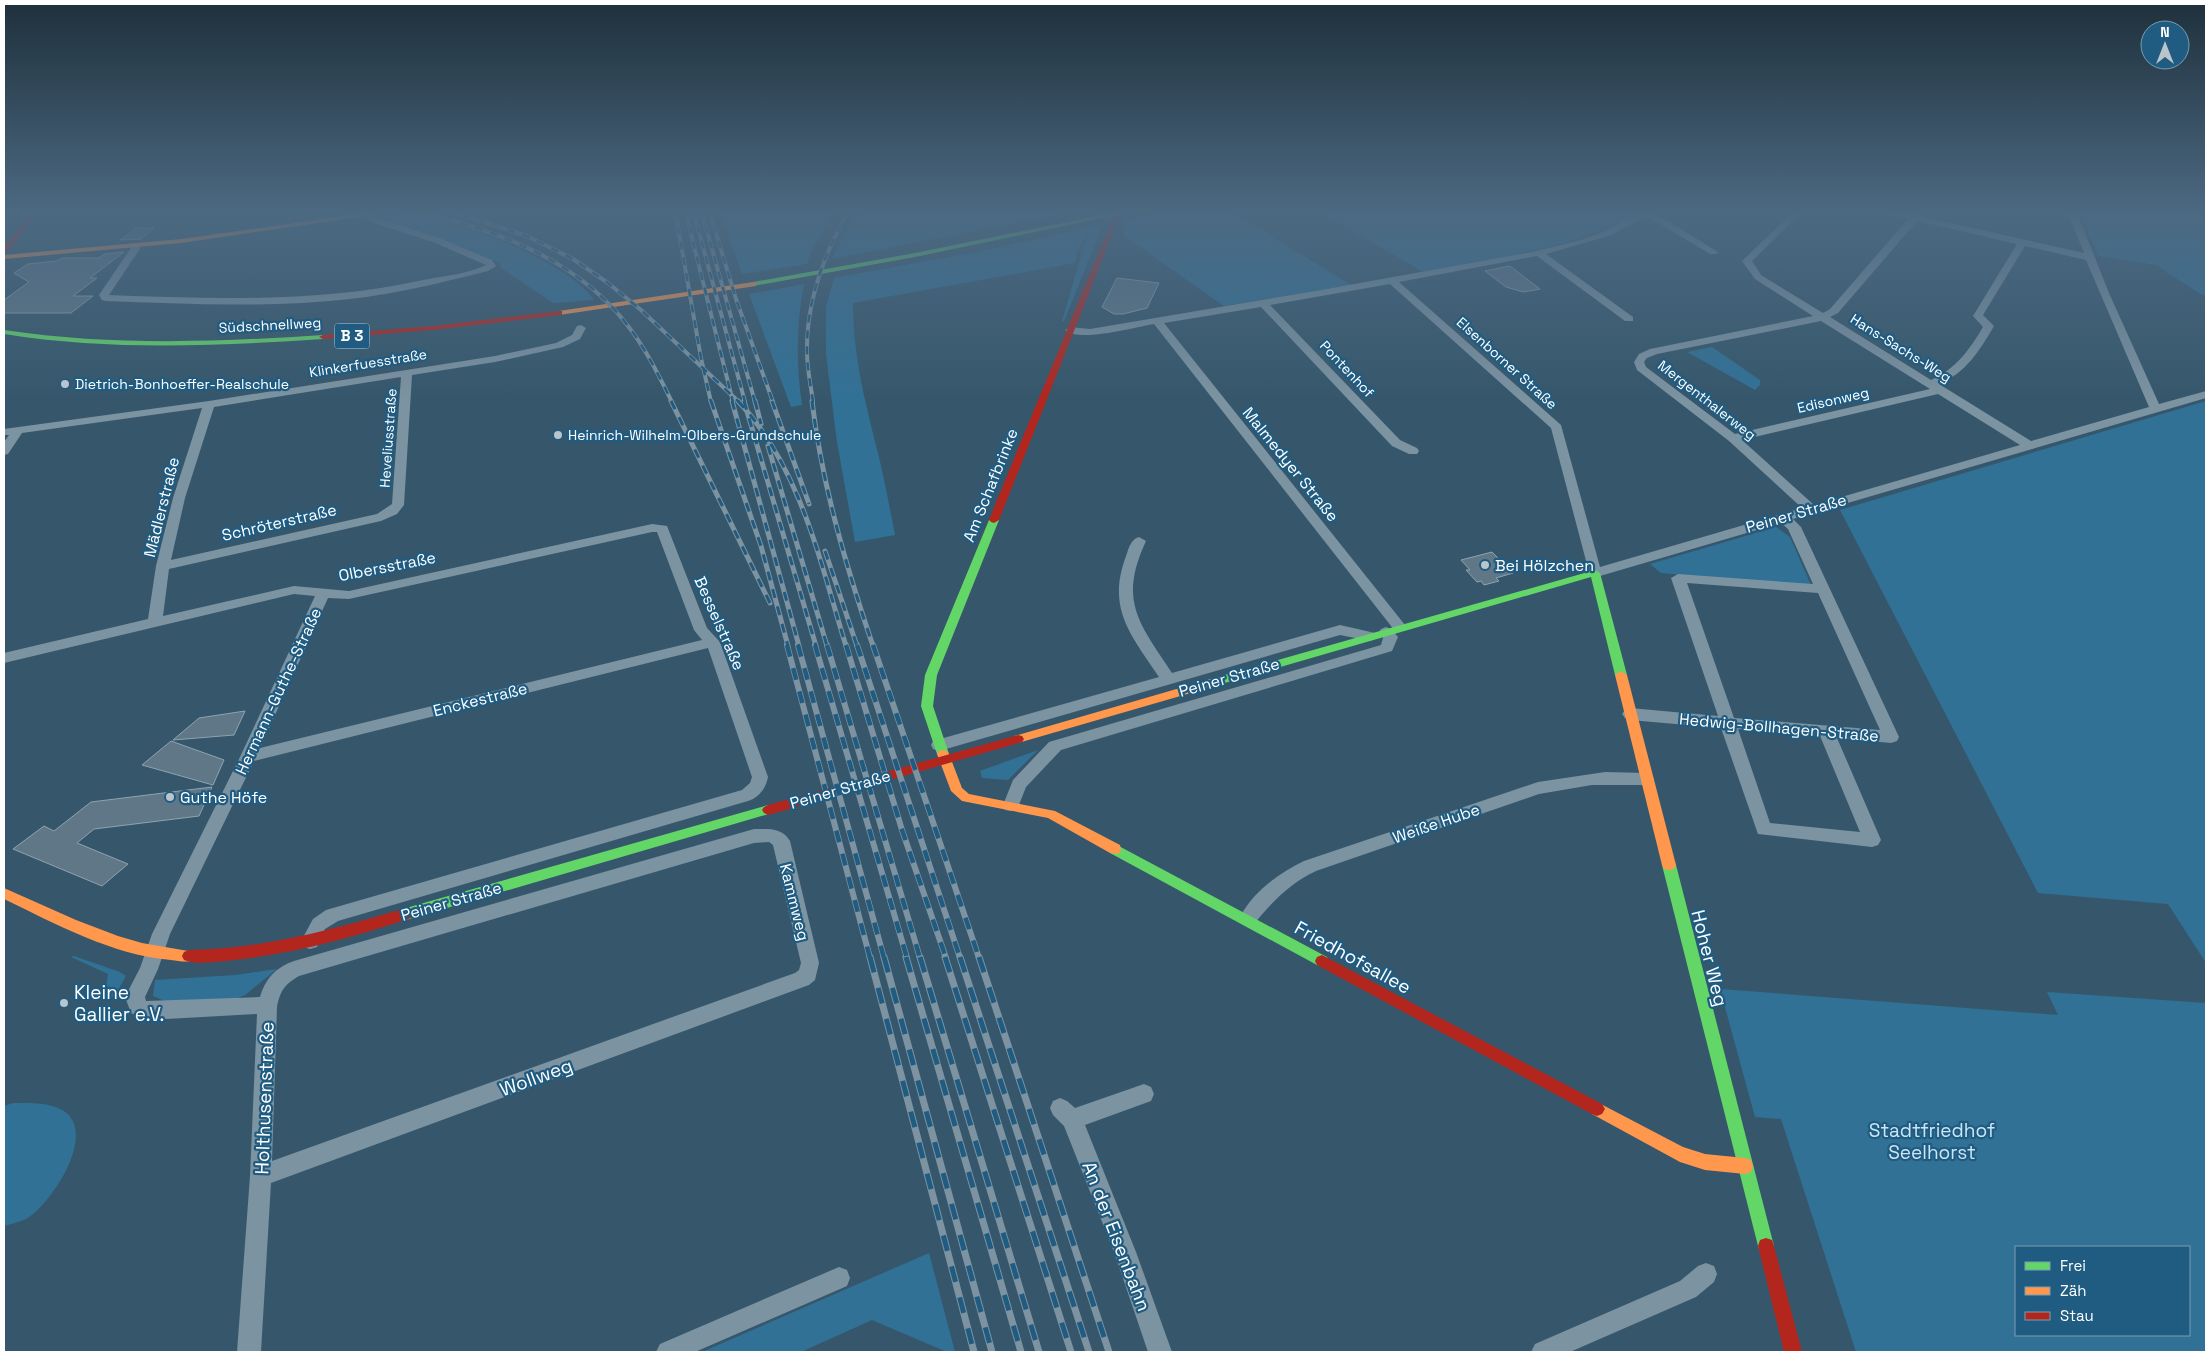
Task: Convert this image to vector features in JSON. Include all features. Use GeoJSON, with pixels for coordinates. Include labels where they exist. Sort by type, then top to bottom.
{"type":"FeatureCollection","features":[{"type":"Feature","properties":{"kind":"main road","name":"Südschnellweg"},"geometry":{"type":"LineString","coordinates":[[56,339],[109,341],[187,339],[370,329],[599,303],[785,273]]}},
{"type":"Feature","properties":{"kind":"main road","name":"Südschnellweg"},"geometry":{"type":"LineString","coordinates":[[56,339],[93,344],[280,341],[488,322],[741,286],[815,273]]}},
{"type":"Feature","properties":{"kind":"main road","name":"Am Schafbrinke"},"geometry":{"type":"LineString","coordinates":[[951,776],[927,706],[930,675],[1093,273]]}},
{"type":"Feature","properties":{"kind":"main road"},"geometry":{"type":"LineString","coordinates":[[4,323],[66,332],[146,335],[187,339]]}},
{"type":"Feature","properties":{"kind":"main road","name":"B 3"},"geometry":{"type":"LineString","coordinates":[[4,330],[56,339]]}},
{"type":"Feature","properties":{"kind":"main road"},"geometry":{"type":"LineString","coordinates":[[65,352],[192,348],[280,341]]}},
{"type":"Feature","properties":{"kind":"main road","name":"Peiner Straße"},"geometry":{"type":"LineString","coordinates":[[4,893],[40,911],[117,940],[155,951],[185,956],[218,956],[265,951],[310,941],[1595,573]]}},
{"type":"Feature","properties":{"kind":"main road","name":"Hoher Weg"},"geometry":{"type":"LineString","coordinates":[[1595,573],[1646,780],[1793,1352]]}},
{"type":"Feature","properties":{"kind":"main road","name":"Friedhofsallee"},"geometry":{"type":"LineString","coordinates":[[951,776],[957,791],[966,798],[1051,814],[1680,1154],[1705,1162],[1745,1166]]}},
{"type":"Feature","properties":{"kind":"street"},"geometry":{"type":"LineString","coordinates":[[118,273],[104,295],[106,298],[244,302],[332,298],[394,290],[470,273]]}},
{"type":"Feature","properties":{"kind":"street"},"geometry":{"type":"LineString","coordinates":[[1070,330],[1090,332],[1431,273]]}},
{"type":"Feature","properties":{"kind":"street"},"geometry":{"type":"LineString","coordinates":[[1566,273],[1629,319]]}},
{"type":"Feature","properties":{"kind":"street","name":"Hans-Sachs-Weg"},"geometry":{"type":"LineString","coordinates":[[1755,273],[1758,277],[2030,446]]}},
{"type":"Feature","properties":{"kind":"street"},"geometry":{"type":"LineString","coordinates":[[1823,317],[1834,311],[1867,273]]}},
{"type":"Feature","properties":{"kind":"street","name":"Edisonweg"},"geometry":{"type":"LineString","coordinates":[[1733,438],[1935,387],[1940,380],[1969,359],[1989,326],[1978,316],[2004,273]]}},
{"type":"Feature","properties":{"kind":"street"},"geometry":{"type":"LineString","coordinates":[[2097,273],[2156,409]]}},
{"type":"Feature","properties":{"kind":"street","name":"Elsenborner Straße"},"geometry":{"type":"LineString","coordinates":[[1392,281],[1557,427],[1595,573]]}},
{"type":"Feature","properties":{"kind":"street","name":"Pontenhof"},"geometry":{"type":"LineString","coordinates":[[1263,303],[1396,443],[1413,451]]}},
{"type":"Feature","properties":{"kind":"street","name":"Mergenthalerweg"},"geometry":{"type":"LineString","coordinates":[[1811,509],[1733,438],[1642,368],[1639,362],[1643,356],[1654,351],[1823,317]]}},
{"type":"Feature","properties":{"kind":"street","name":"Malmedyer Straße"},"geometry":{"type":"LineString","coordinates":[[1157,321],[1385,632]]}},
{"type":"Feature","properties":{"kind":"street","name":"Klinkerfuesstraße"},"geometry":{"type":"LineString","coordinates":[[4,432],[209,404],[495,359],[559,345],[576,337],[580,328]]}},
{"type":"Feature","properties":{"kind":"street","name":"Heveliusstraße"},"geometry":{"type":"LineString","coordinates":[[398,505],[407,372]]}},
{"type":"Feature","properties":{"kind":"street","name":"Peiner Straße"},"geometry":{"type":"LineString","coordinates":[[1595,573],[2206,394]]}},
{"type":"Feature","properties":{"kind":"street","name":"Mädlerstraße"},"geometry":{"type":"LineString","coordinates":[[155,622],[163,566],[179,498],[209,404]]}},
{"type":"Feature","properties":{"kind":"street"},"geometry":{"type":"LineString","coordinates":[[4,451],[18,430]]}},
{"type":"Feature","properties":{"kind":"street","name":"Schröterstraße"},"geometry":{"type":"LineString","coordinates":[[163,566],[381,517],[398,505]]}},
{"type":"Feature","properties":{"kind":"street","name":"Hedwig-Bollhagen-Straße"},"geometry":{"type":"LineString","coordinates":[[1630,714],[1891,737],[1794,526],[1782,517]]}},
{"type":"Feature","properties":{"kind":"street","name":"Olbersstraße"},"geometry":{"type":"LineString","coordinates":[[4,658],[294,590],[349,595],[636,532],[661,529]]}},
{"type":"Feature","properties":{"kind":"street","name":"Besselstraße"},"geometry":{"type":"LineString","coordinates":[[661,529],[664,531],[701,630],[712,642],[760,777],[759,784],[755,789]]}},
{"type":"Feature","properties":{"kind":"street"},"geometry":{"type":"LineString","coordinates":[[1139,541],[1132,556],[1126,586],[1126,604],[1132,622],[1168,678]]}},
{"type":"Feature","properties":{"kind":"street"},"geometry":{"type":"LineString","coordinates":[[1823,589],[1678,578],[1764,829],[1872,840],[1826,731]]}},
{"type":"Feature","properties":{"kind":"street","name":"Hermann-Guthe-Straße"},"geometry":{"type":"LineString","coordinates":[[155,951],[161,934],[248,757],[323,594]]}},
{"type":"Feature","properties":{"kind":"street","name":"Peiner Straße"},"geometry":{"type":"LineString","coordinates":[[939,744],[1340,630],[1385,632],[1391,637],[1387,648],[1055,746],[1019,784],[1011,805]]}},
{"type":"Feature","properties":{"kind":"street","name":"Enckestraße"},"geometry":{"type":"LineString","coordinates":[[248,757],[712,642]]}},
{"type":"Feature","properties":{"kind":"street","name":"Weiße Hube"},"geometry":{"type":"LineString","coordinates":[[1248,919],[1269,892],[1288,876],[1310,866],[1538,788],[1573,780],[1611,776],[1646,780]]}},
{"type":"Feature","properties":{"kind":"street","name":"Peiner Straße"},"geometry":{"type":"LineString","coordinates":[[310,941],[319,924],[332,914],[748,796],[755,789]]}},
{"type":"Feature","properties":{"kind":"street","name":"Peiner Straße"},"geometry":{"type":"LineString","coordinates":[[268,1005],[275,982],[294,969],[754,836],[772,835]]}},
{"type":"Feature","properties":{"kind":"street","name":"Kammweg"},"geometry":{"type":"LineString","coordinates":[[772,835],[780,841],[810,963],[808,974]]}},
{"type":"Feature","properties":{"kind":"street","name":"Holthusenstraße"},"geometry":{"type":"LineString","coordinates":[[155,951],[135,997],[138,1007],[148,1011],[268,1005],[261,1176],[249,1352]]}},
{"type":"Feature","properties":{"kind":"street","name":"Wollweg"},"geometry":{"type":"LineString","coordinates":[[261,1176],[793,984],[808,974]]}},
{"type":"Feature","properties":{"kind":"street","name":"An der Eisenbahn"},"geometry":{"type":"LineString","coordinates":[[1144,1094],[1066,1114],[1125,1252],[1160,1352]]}},
{"type":"Feature","properties":{"kind":"street"},"geometry":{"type":"LineString","coordinates":[[1543,1352],[1688,1289],[1706,1274]]}},
{"type":"Feature","properties":{"kind":"street"},"geometry":{"type":"LineString","coordinates":[[668,1352],[839,1278]]}},
{"type":"Feature","properties":{"kind":"green space"},"geometry":{"type":"Polygon","coordinates":[[[509,273],[564,273],[581,286],[594,300],[553,303],[509,273]]]}},
{"type":"Feature","properties":{"kind":"green space"},"geometry":{"type":"Polygon","coordinates":[[[860,273],[1018,273],[853,303],[855,343],[861,381],[895,535],[855,542],[837,442],[826,354],[826,307],[834,278],[860,273]]]}},
{"type":"Feature","properties":{"kind":"green space"},"geometry":{"type":"Polygon","coordinates":[[[1076,273],[1083,273],[1064,321],[1062,321],[1076,273]]]}},
{"type":"Feature","properties":{"kind":"green space"},"geometry":{"type":"Polygon","coordinates":[[[1177,273],[1332,273],[1351,285],[1224,306],[1177,273]]]}},
{"type":"Feature","properties":{"kind":"green space"},"geometry":{"type":"Polygon","coordinates":[[[2169,273],[2206,273],[2206,294],[2202,295],[2169,273]]]}},
{"type":"Feature","properties":{"kind":"green space"},"geometry":{"type":"Polygon","coordinates":[[[804,284],[799,314],[798,344],[802,405],[791,407],[749,294],[804,284]]]}},
{"type":"Feature","properties":{"kind":"green space"},"geometry":{"type":"Polygon","coordinates":[[[1712,347],[1760,380],[1760,385],[1755,390],[1687,352],[1712,347]]]}},
{"type":"Feature","properties":{"kind":"green space"},"geometry":{"type":"Polygon","coordinates":[[[2206,401],[2206,963],[2168,904],[2038,893],[1840,510],[2206,401]]]}},
{"type":"Feature","properties":{"kind":"green space"},"geometry":{"type":"Polygon","coordinates":[[[1776,527],[1790,537],[1811,585],[1661,573],[1650,564],[1776,527]]]}},
{"type":"Feature","properties":{"kind":"green space"},"geometry":{"type":"Polygon","coordinates":[[[1038,750],[1008,780],[982,778],[980,771],[1038,750]]]}},
{"type":"Feature","properties":{"kind":"green space"},"geometry":{"type":"Polygon","coordinates":[[[74,956],[120,972],[126,976],[114,997],[104,1000],[108,974],[71,957],[74,956]]]}},
{"type":"Feature","properties":{"kind":"green space"},"geometry":{"type":"Polygon","coordinates":[[[277,969],[245,995],[235,999],[167,1002],[153,996],[155,980],[235,975],[277,969]]]}},
{"type":"Feature","properties":{"kind":"green space","name":"Stadtfriedhof Seelhorst"},"geometry":{"type":"Polygon","coordinates":[[[1720,989],[2058,1015],[2047,992],[2206,1003],[2206,1352],[1856,1352],[1781,1119],[1755,1117],[1720,989]]]}},
{"type":"Feature","properties":{"kind":"green space"},"geometry":{"type":"Polygon","coordinates":[[[13,1103],[45,1104],[57,1107],[72,1120],[76,1134],[74,1150],[68,1167],[48,1199],[26,1219],[4,1226],[4,1106],[13,1103]]]}},
{"type":"Feature","properties":{"kind":"green space"},"geometry":{"type":"Polygon","coordinates":[[[929,1253],[955,1352],[947,1352],[872,1320],[801,1352],[702,1352],[929,1253]]]}},
{"type":"Feature","properties":{"kind":"building"},"geometry":{"type":"Polygon","coordinates":[[[14,273],[96,273],[90,278],[97,278],[73,296],[93,296],[71,313],[4,313],[4,300],[29,282],[14,273]]]}},
{"type":"Feature","properties":{"kind":"building"},"geometry":{"type":"Polygon","coordinates":[[[1488,273],[1519,273],[1540,289],[1523,292],[1506,287],[1488,273]]]}},
{"type":"Feature","properties":{"kind":"building"},"geometry":{"type":"Polygon","coordinates":[[[1117,278],[1159,283],[1147,308],[1123,314],[1114,314],[1102,307],[1117,278]]]}},
{"type":"Feature","properties":{"kind":"building","name":"Bei Hölzchen"},"geometry":{"type":"Polygon","coordinates":[[[1492,552],[1513,573],[1496,578],[1499,581],[1484,585],[1481,581],[1477,582],[1466,570],[1470,570],[1461,560],[1492,552]]]}},
{"type":"Feature","properties":{"kind":"building"},"geometry":{"type":"Polygon","coordinates":[[[245,711],[234,735],[173,740],[199,718],[245,711]]]}},
{"type":"Feature","properties":{"kind":"building"},"geometry":{"type":"Polygon","coordinates":[[[171,741],[224,760],[213,785],[142,765],[171,741]]]}},
{"type":"Feature","properties":{"kind":"building","name":"Guthe Höfe"},"geometry":{"type":"Polygon","coordinates":[[[212,787],[199,816],[94,829],[77,843],[128,864],[102,886],[13,849],[44,826],[54,831],[91,802],[212,787]]]}},
{"type":"Feature","properties":{"kind":"railway"},"geometry":{"type":"LineString","coordinates":[[571,273],[607,302],[628,326],[641,344],[672,402]]}},
{"type":"Feature","properties":{"kind":"railway"},"geometry":{"type":"LineString","coordinates":[[594,273],[641,310],[703,369]]}},
{"type":"Feature","properties":{"kind":"railway"},"geometry":{"type":"LineString","coordinates":[[686,273],[703,369]]}},
{"type":"Feature","properties":{"kind":"railway"},"geometry":{"type":"LineString","coordinates":[[701,273],[731,395]]}},
{"type":"Feature","properties":{"kind":"railway"},"geometry":{"type":"LineString","coordinates":[[710,273],[745,402]]}},
{"type":"Feature","properties":{"kind":"railway"},"geometry":{"type":"LineString","coordinates":[[719,273],[755,402]]}},
{"type":"Feature","properties":{"kind":"railway"},"geometry":{"type":"LineString","coordinates":[[728,273],[773,402]]}},
{"type":"Feature","properties":{"kind":"railway"},"geometry":{"type":"LineString","coordinates":[[813,402],[808,371],[807,333],[813,296],[820,273]]}},
{"type":"Feature","properties":{"kind":"railway"},"geometry":{"type":"LineString","coordinates":[[703,369],[731,395]]}},
{"type":"Feature","properties":{"kind":"railway"},"geometry":{"type":"LineString","coordinates":[[703,369],[711,402]]}},
{"type":"Feature","properties":{"kind":"railway"},"geometry":{"type":"LineString","coordinates":[[731,395],[738,401]]}},
{"type":"Feature","properties":{"kind":"railway"},"geometry":{"type":"LineString","coordinates":[[731,395],[733,402]]}},
{"type":"Feature","properties":{"kind":"railway"},"geometry":{"type":"LineString","coordinates":[[671,401],[770,603]]}},
{"type":"Feature","properties":{"kind":"railway"},"geometry":{"type":"LineString","coordinates":[[711,401],[761,546],[788,646]]}},
{"type":"Feature","properties":{"kind":"railway"},"geometry":{"type":"LineString","coordinates":[[732,401],[799,646]]}},
{"type":"Feature","properties":{"kind":"railway"},"geometry":{"type":"LineString","coordinates":[[738,401],[747,412]]}},
{"type":"Feature","properties":{"kind":"railway"},"geometry":{"type":"LineString","coordinates":[[744,401],[747,412]]}},
{"type":"Feature","properties":{"kind":"railway"},"geometry":{"type":"LineString","coordinates":[[755,401],[761,424]]}},
{"type":"Feature","properties":{"kind":"railway"},"geometry":{"type":"LineString","coordinates":[[772,401],[809,504]]}},
{"type":"Feature","properties":{"kind":"railway"},"geometry":{"type":"LineString","coordinates":[[812,401],[816,432],[836,525],[853,586],[873,646]]}},
{"type":"Feature","properties":{"kind":"railway"},"geometry":{"type":"LineString","coordinates":[[747,412],[760,427],[778,456],[793,486],[817,549],[846,646]]}},
{"type":"Feature","properties":{"kind":"railway"},"geometry":{"type":"LineString","coordinates":[[747,412],[816,646]]}},
{"type":"Feature","properties":{"kind":"railway"},"geometry":{"type":"LineString","coordinates":[[768,446],[827,646]]}},
{"type":"Feature","properties":{"kind":"railway"},"geometry":{"type":"LineString","coordinates":[[825,551],[857,646]]}},
{"type":"Feature","properties":{"kind":"railway"},"geometry":{"type":"LineString","coordinates":[[787,645],[870,958]]}},
{"type":"Feature","properties":{"kind":"railway"},"geometry":{"type":"LineString","coordinates":[[798,645],[884,958]]}},
{"type":"Feature","properties":{"kind":"railway"},"geometry":{"type":"LineString","coordinates":[[815,645],[907,958]]}},
{"type":"Feature","properties":{"kind":"railway"},"geometry":{"type":"LineString","coordinates":[[827,645],[920,958]]}},
{"type":"Feature","properties":{"kind":"railway"},"geometry":{"type":"LineString","coordinates":[[846,645],[902,830],[946,958]]}},
{"type":"Feature","properties":{"kind":"railway"},"geometry":{"type":"LineString","coordinates":[[857,645],[960,958]]}},
{"type":"Feature","properties":{"kind":"railway"},"geometry":{"type":"LineString","coordinates":[[873,645],[979,958]]}},
{"type":"Feature","properties":{"kind":"railway"},"geometry":{"type":"LineString","coordinates":[[870,957],[974,1352]]}},
{"type":"Feature","properties":{"kind":"railway"},"geometry":{"type":"LineString","coordinates":[[884,957],[992,1352]]}},
{"type":"Feature","properties":{"kind":"railway"},"geometry":{"type":"LineString","coordinates":[[906,957],[1021,1352]]}},
{"type":"Feature","properties":{"kind":"railway"},"geometry":{"type":"LineString","coordinates":[[920,957],[1039,1352]]}},
{"type":"Feature","properties":{"kind":"railway"},"geometry":{"type":"LineString","coordinates":[[945,957],[1071,1352]]}},
{"type":"Feature","properties":{"kind":"railway"},"geometry":{"type":"LineString","coordinates":[[960,957],[1089,1352]]}},
{"type":"Feature","properties":{"kind":"railway"},"geometry":{"type":"LineString","coordinates":[[979,957],[1109,1352]]}},
{"type":"Feature","properties":{"kind":"traffic: fast"},"geometry":{"type":"LineString","coordinates":[[753,284],[813,273]]}},
{"type":"Feature","properties":{"kind":"traffic: fast"},"geometry":{"type":"LineString","coordinates":[[4,332],[83,342],[123,344],[203,344],[323,337]]}},
{"type":"Feature","properties":{"kind":"traffic: fast"},"geometry":{"type":"LineString","coordinates":[[943,754],[927,706],[931,675],[994,520]]}},
{"type":"Feature","properties":{"kind":"traffic: fast"},"geometry":{"type":"LineString","coordinates":[[1211,683],[1595,573],[1621,675]]}},
{"type":"Feature","properties":{"kind":"traffic: fast"},"geometry":{"type":"LineString","coordinates":[[406,914],[768,810]]}},
{"type":"Feature","properties":{"kind":"traffic: fast"},"geometry":{"type":"LineString","coordinates":[[1115,849],[1322,961]]}},
{"type":"Feature","properties":{"kind":"traffic: fast"},"geometry":{"type":"LineString","coordinates":[[1669,865],[1766,1246]]}},
{"type":"Feature","properties":{"kind":"traffic: slow"},"geometry":{"type":"LineString","coordinates":[[559,313],[753,284]]}},
{"type":"Feature","properties":{"kind":"traffic: slow"},"geometry":{"type":"LineString","coordinates":[[1621,675],[1669,865]]}},
{"type":"Feature","properties":{"kind":"traffic: slow"},"geometry":{"type":"LineString","coordinates":[[1018,739],[1211,683]]}},
{"type":"Feature","properties":{"kind":"traffic: slow"},"geometry":{"type":"LineString","coordinates":[[943,754],[957,791],[966,798],[1051,814],[1115,849]]}},
{"type":"Feature","properties":{"kind":"traffic: slow"},"geometry":{"type":"LineString","coordinates":[[4,893],[94,934],[142,949],[189,956]]}},
{"type":"Feature","properties":{"kind":"traffic: slow"},"geometry":{"type":"LineString","coordinates":[[1597,1109],[1680,1154],[1705,1162],[1745,1166]]}},
{"type":"Feature","properties":{"kind":"traffic: jam"},"geometry":{"type":"LineString","coordinates":[[994,520],[1093,273]]}},
{"type":"Feature","properties":{"kind":"traffic: jam"},"geometry":{"type":"LineString","coordinates":[[323,337],[433,328],[559,313]]}},
{"type":"Feature","properties":{"kind":"traffic: jam"},"geometry":{"type":"LineString","coordinates":[[768,810],[1018,739]]}},
{"type":"Feature","properties":{"kind":"traffic: jam"},"geometry":{"type":"LineString","coordinates":[[189,956],[217,956],[272,949],[326,937],[406,914]]}},
{"type":"Feature","properties":{"kind":"traffic: jam"},"geometry":{"type":"LineString","coordinates":[[1322,961],[1597,1109]]}},
{"type":"Feature","properties":{"kind":"traffic: jam"},"geometry":{"type":"LineString","coordinates":[[1766,1246],[1793,1352]]}},
{"type":"Feature","properties":{"kind":"place","name":"Dietrich-Bonhoeffer-Realschule"},"geometry":{"type":"Point","coordinates":[65,384]}},
{"type":"Feature","properties":{"kind":"place","name":"Heinrich-Wilhelm-Olbers-Grundschule"},"geometry":{"type":"Point","coordinates":[558,435]}},
{"type":"Feature","properties":{"kind":"place","name":"Bei Hölzchen"},"geometry":{"type":"Point","coordinates":[1485,565]}},
{"type":"Feature","properties":{"kind":"place","name":"Guthe Höfe"},"geometry":{"type":"Point","coordinates":[170,797]}},
{"type":"Feature","properties":{"kind":"place","name":"Kleine Gallier e.V."},"geometry":{"type":"Point","coordinates":[64,1003]}}]}
